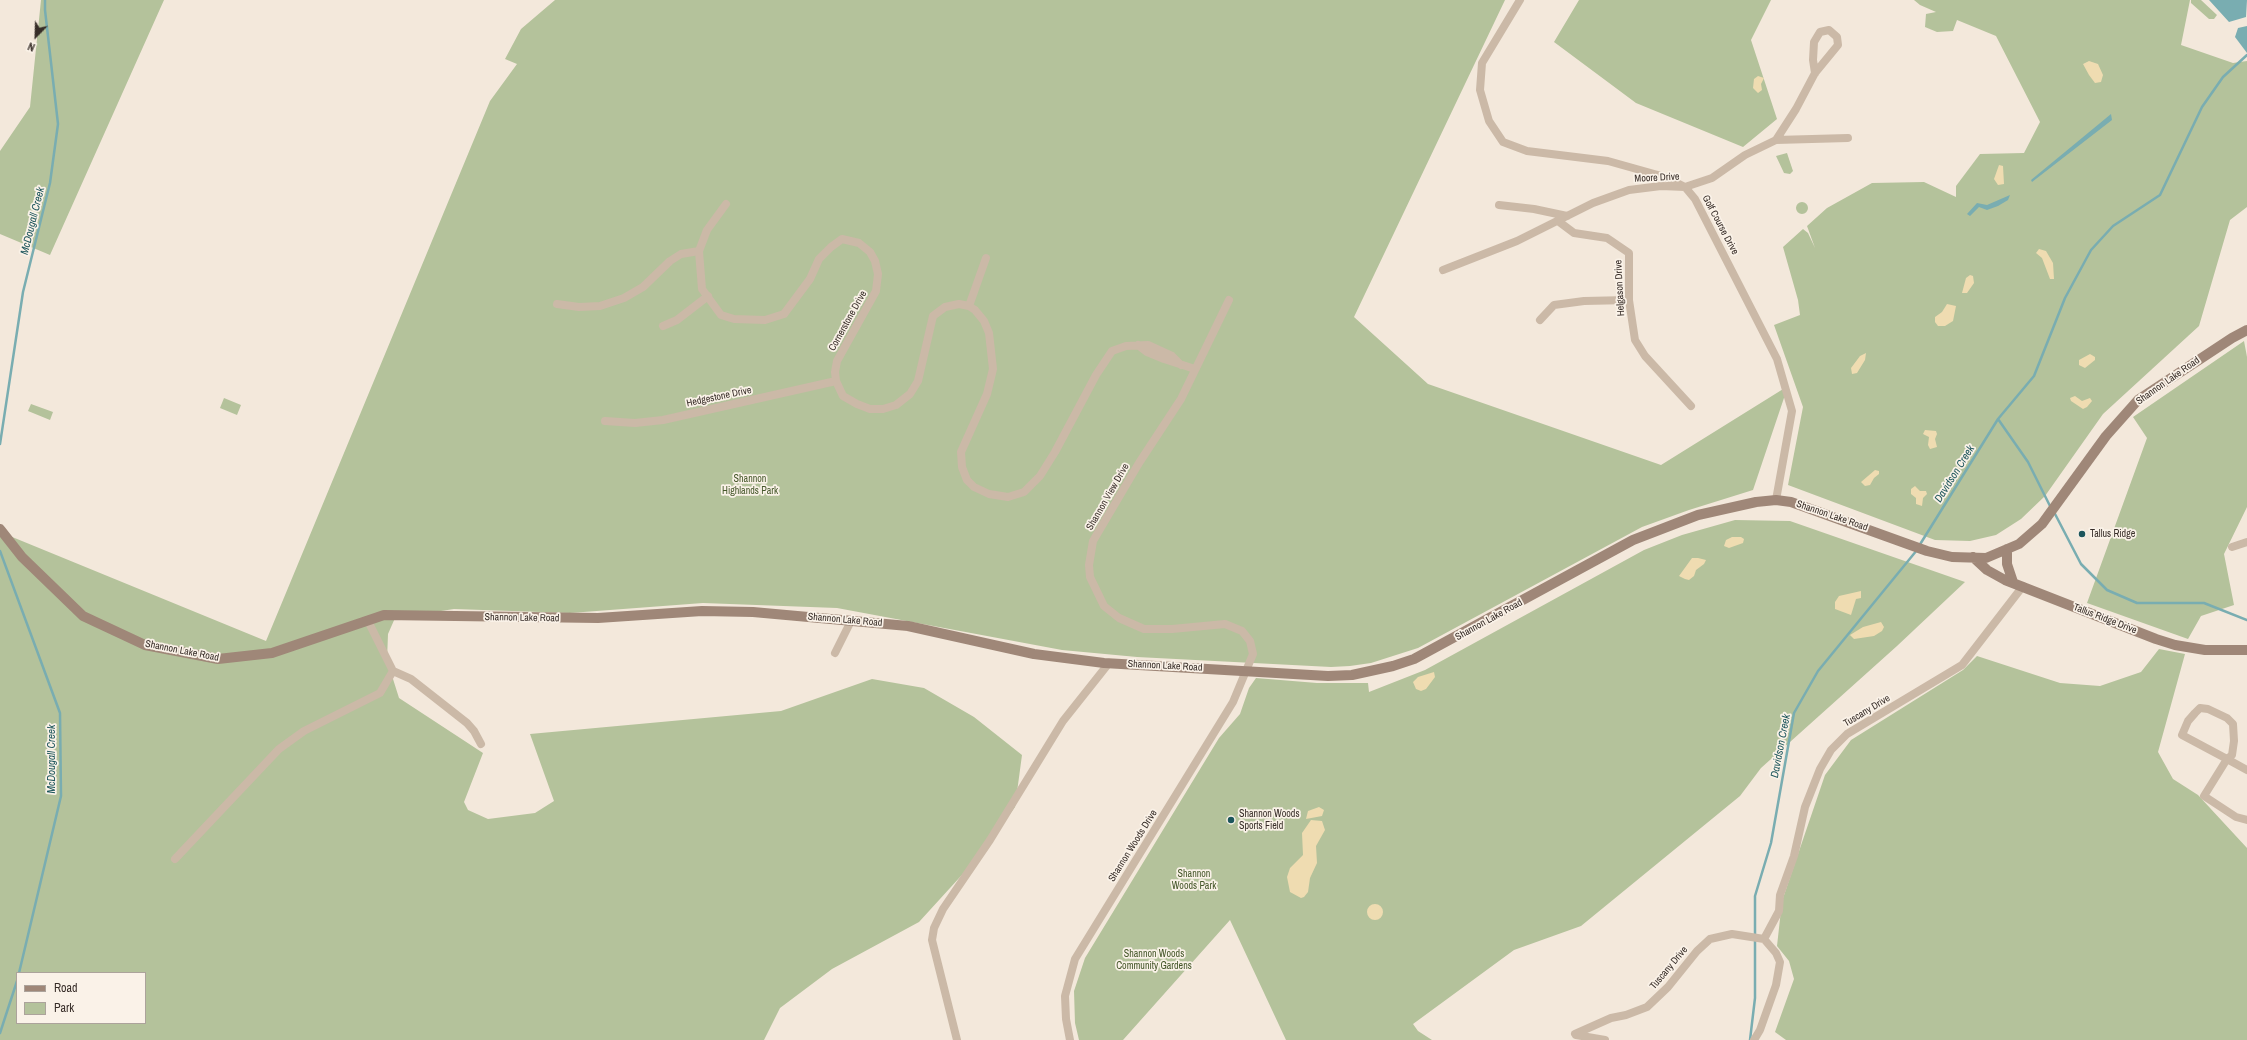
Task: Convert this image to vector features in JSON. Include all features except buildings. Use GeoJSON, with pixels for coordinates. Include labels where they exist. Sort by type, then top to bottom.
{"type":"FeatureCollection","features":[{"type":"Feature","properties":{"kind":"main road","name":"Shannon Lake Road"},"geometry":{"type":"LineString","coordinates":[[0,529],[22,557],[83,616],[145,645],[218,659],[272,653],[384,615],[598,618],[702,611],[753,612],[908,626],[1034,654],[1109,663],[1328,676],[1352,675],[1393,666],[1414,659],[1436,649],[1633,540],[1698,515],[1730,507],[1776,500],[1806,506],[1927,551],[1952,557],[1986,558],[2019,544],[2042,524],[2106,436],[2138,400],[2232,338],[2247,330]]}},
{"type":"Feature","properties":{"kind":"main road"},"geometry":{"type":"LineString","coordinates":[[2007,549],[2006,560],[2013,582]]}},
{"type":"Feature","properties":{"kind":"main road","name":"Tallus Ridge Drive"},"geometry":{"type":"LineString","coordinates":[[1973,557],[1987,570],[2013,582],[2175,645],[2205,650],[2247,650]]}},
{"type":"Feature","properties":{"kind":"street","name":"Golf Course Drive"},"geometry":{"type":"LineString","coordinates":[[1520,0],[1482,62],[1480,90],[1489,121],[1503,142],[1527,151],[1608,161],[1665,177],[1685,187],[1695,198],[1777,359],[1792,411],[1776,500]]}},
{"type":"Feature","properties":{"kind":"street"},"geometry":{"type":"LineString","coordinates":[[1776,140],[1796,109],[1814,73],[1838,45],[1837,37],[1829,30],[1820,32],[1814,42],[1814,73]]}},
{"type":"Feature","properties":{"kind":"street"},"geometry":{"type":"LineString","coordinates":[[1776,140],[1848,138]]}},
{"type":"Feature","properties":{"kind":"street","name":"Moore Drive"},"geometry":{"type":"LineString","coordinates":[[1443,270],[1517,241],[1593,203],[1629,190],[1661,186],[1685,187],[1712,178],[1745,155],[1776,140]]}},
{"type":"Feature","properties":{"kind":"street","name":"Cornerstone Drive"},"geometry":{"type":"LineString","coordinates":[[726,204],[707,230],[699,251],[702,289],[708,296],[711,304],[721,315],[734,319],[765,320],[784,314],[810,279],[819,260],[831,247],[842,239],[859,243],[870,252],[875,261],[878,274],[876,291],[837,361],[836,381]]}},
{"type":"Feature","properties":{"kind":"street"},"geometry":{"type":"LineString","coordinates":[[1499,205],[1534,209],[1567,216]]}},
{"type":"Feature","properties":{"kind":"street","name":"Helgason Drive"},"geometry":{"type":"LineString","coordinates":[[1558,221],[1574,233],[1607,238],[1629,252],[1629,300],[1635,340],[1645,356],[1691,406]]}},
{"type":"Feature","properties":{"kind":"street"},"geometry":{"type":"LineString","coordinates":[[557,304],[579,307],[600,306],[624,298],[643,287],[670,261],[681,254],[699,251]]}},
{"type":"Feature","properties":{"kind":"street"},"geometry":{"type":"LineString","coordinates":[[969,306],[986,258]]}},
{"type":"Feature","properties":{"kind":"street"},"geometry":{"type":"LineString","coordinates":[[663,326],[677,320],[708,296]]}},
{"type":"Feature","properties":{"kind":"street","name":"Shannon View Drive"},"geometry":{"type":"LineString","coordinates":[[1230,300],[1181,399],[1139,463],[1093,541],[1088,565],[1090,576],[1104,606],[1119,618],[1144,629],[1172,629],[1225,624],[1242,631],[1250,641],[1253,654],[1246,670]]}},
{"type":"Feature","properties":{"kind":"street"},"geometry":{"type":"LineString","coordinates":[[1540,320],[1554,305],[1584,301],[1629,300]]}},
{"type":"Feature","properties":{"kind":"street"},"geometry":{"type":"LineString","coordinates":[[836,381],[843,396],[870,409],[883,409],[896,405],[910,394],[918,381],[933,316],[945,307],[959,304],[969,306],[984,321],[992,348],[993,370],[987,394],[961,452],[962,467],[967,480],[974,487],[989,494],[1008,497],[1024,492],[1040,476],[1055,452],[1096,375],[1112,351],[1138,345],[1148,345],[1172,356],[1180,365],[1195,369]]}},
{"type":"Feature","properties":{"kind":"street","name":"Hedgestone Drive"},"geometry":{"type":"LineString","coordinates":[[605,421],[635,423],[663,420],[836,381]]}},
{"type":"Feature","properties":{"kind":"street"},"geometry":{"type":"LineString","coordinates":[[2232,547],[2247,542]]}},
{"type":"Feature","properties":{"kind":"street","name":"Tuscany Drive"},"geometry":{"type":"LineString","coordinates":[[1605,1040],[1575,1034],[1611,1018],[1626,1015],[1647,1007],[1668,987],[1696,951],[1710,939],[1732,934],[1764,939],[1779,911],[1780,895],[1794,856],[1805,807],[1820,769],[1831,750],[1847,734],[1962,665],[2023,586]]}},
{"type":"Feature","properties":{"kind":"street"},"geometry":{"type":"LineString","coordinates":[[368,620],[393,671],[411,680],[466,723],[474,731],[481,744]]}},
{"type":"Feature","properties":{"kind":"street"},"geometry":{"type":"LineString","coordinates":[[835,653],[851,621]]}},
{"type":"Feature","properties":{"kind":"street"},"geometry":{"type":"LineString","coordinates":[[957,1040],[932,940],[934,928],[943,909],[990,840],[1063,722],[1109,663]]}},
{"type":"Feature","properties":{"kind":"street","name":"Shannon Woods Drive"},"geometry":{"type":"LineString","coordinates":[[1070,1040],[1066,1019],[1065,996],[1075,959],[1233,702],[1246,670]]}},
{"type":"Feature","properties":{"kind":"street"},"geometry":{"type":"LineString","coordinates":[[175,859],[279,749],[304,731],[380,694],[393,671]]}},
{"type":"Feature","properties":{"kind":"street"},"geometry":{"type":"LineString","coordinates":[[2247,770],[2227,759],[2182,735],[2188,721],[2200,708],[2214,711],[2227,718],[2233,724],[2233,750],[2227,759],[2204,796],[2236,817],[2247,820]]}},
{"type":"Feature","properties":{"kind":"street"},"geometry":{"type":"LineString","coordinates":[[1754,1040],[1760,1030],[1776,985],[1780,962],[1776,953],[1764,939]]}},
{"type":"Feature","properties":{"kind":"green space"},"geometry":{"type":"Polygon","coordinates":[[[41,0],[164,0],[50,255],[0,234],[0,151],[30,107],[41,0]]]}},
{"type":"Feature","properties":{"kind":"green space","name":"Shannon Highlands Park"},"geometry":{"type":"Polygon","coordinates":[[[555,0],[1505,0],[1354,317],[1428,384],[1661,465],[1788,386],[1753,490],[1689,510],[1642,527],[1418,648],[1371,663],[1331,667],[1137,657],[1062,650],[837,608],[703,603],[570,613],[454,609],[395,618],[388,634],[387,660],[399,698],[483,753],[464,802],[468,810],[488,819],[535,813],[554,801],[530,734],[781,711],[872,679],[924,688],[974,717],[1022,755],[1015,807],[981,854],[919,922],[832,969],[780,1008],[764,1040],[0,1040],[0,532],[266,641],[490,101],[517,64],[505,59],[521,29],[555,0]]]}},
{"type":"Feature","properties":{"kind":"green space"},"geometry":{"type":"Polygon","coordinates":[[[1579,0],[1771,0],[1751,40],[1777,119],[1743,147],[1636,103],[1554,42],[1579,0]]]}},
{"type":"Feature","properties":{"kind":"green space"},"geometry":{"type":"Polygon","coordinates":[[[1914,0],[2190,0],[2181,45],[2233,63],[2247,61],[2247,207],[2230,220],[2199,326],[2103,414],[2045,496],[2021,519],[1996,535],[1970,541],[1935,540],[1788,485],[1803,407],[1774,325],[1800,315],[1798,300],[1783,247],[1803,229],[1808,233],[1815,248],[1807,226],[1827,208],[1872,183],[1924,182],[1956,197],[1956,186],[1980,154],[2024,153],[2040,122],[1996,36],[1957,20],[1953,31],[1937,32],[1925,27],[1926,14],[1936,12],[1920,5],[1914,0]]]}},
{"type":"Feature","properties":{"kind":"green space"},"geometry":{"type":"Polygon","coordinates":[[[2191,0],[2201,0],[2217,15],[2214,19],[2209,19],[2191,3],[2191,0]]]}},
{"type":"Feature","properties":{"kind":"green space"},"geometry":{"type":"Polygon","coordinates":[[[1787,153],[1793,171],[1790,174],[1784,173],[1776,156],[1787,153]]]}},
{"type":"Feature","properties":{"kind":"green space"},"geometry":{"type":"Polygon","coordinates":[[[1802,202],[1806,204],[1808,208],[1806,212],[1802,214],[1798,212],[1796,208],[1798,204],[1802,202]]]}},
{"type":"Feature","properties":{"kind":"green space"},"geometry":{"type":"Polygon","coordinates":[[[2244,341],[2247,357],[2247,507],[2224,554],[2234,605],[2201,616],[2188,639],[2087,603],[2147,438],[2133,417],[2244,341]]]}},
{"type":"Feature","properties":{"kind":"green space"},"geometry":{"type":"Polygon","coordinates":[[[224,398],[241,405],[237,415],[220,408],[224,398]]]}},
{"type":"Feature","properties":{"kind":"green space"},"geometry":{"type":"Polygon","coordinates":[[[31,404],[53,412],[50,420],[28,411],[31,404]]]}},
{"type":"Feature","properties":{"kind":"green space"},"geometry":{"type":"Polygon","coordinates":[[[1735,520],[1790,521],[1965,582],[1897,646],[1761,768],[1740,796],[1581,926],[1514,950],[1413,1024],[1418,1031],[1432,1040],[1286,1040],[1230,920],[1123,1040],[1079,1040],[1075,1023],[1074,991],[1085,958],[1219,738],[1240,714],[1249,688],[1256,678],[1317,683],[1368,683],[1369,692],[1425,670],[1644,550],[1682,535],[1735,520]]]}},
{"type":"Feature","properties":{"kind":"green space"},"geometry":{"type":"Polygon","coordinates":[[[2159,649],[2185,654],[2158,752],[2173,779],[2198,795],[2247,848],[2247,1040],[1786,1040],[1775,1032],[1794,979],[1789,961],[1777,946],[1782,901],[1825,775],[1851,740],[1963,670],[1977,656],[2060,683],[2100,686],[2141,672],[2159,649]]]}},
{"type":"Feature","properties":{"kind":"sand"},"geometry":{"type":"Polygon","coordinates":[[[2089,61],[2098,64],[2103,75],[2101,82],[2095,83],[2089,75],[2083,64],[2089,61]]]}},
{"type":"Feature","properties":{"kind":"sand"},"geometry":{"type":"Polygon","coordinates":[[[1758,76],[1764,78],[1761,84],[1762,90],[1758,93],[1753,88],[1754,79],[1758,76]]]}},
{"type":"Feature","properties":{"kind":"sand"},"geometry":{"type":"Polygon","coordinates":[[[1999,165],[2003,166],[2004,184],[1998,185],[1994,179],[1999,165]]]}},
{"type":"Feature","properties":{"kind":"sand"},"geometry":{"type":"Polygon","coordinates":[[[2039,249],[2046,251],[2053,263],[2054,279],[2050,279],[2042,258],[2036,253],[2039,249]]]}},
{"type":"Feature","properties":{"kind":"sand"},"geometry":{"type":"Polygon","coordinates":[[[1970,275],[1973,276],[1974,283],[1967,293],[1962,293],[1966,278],[1970,275]]]}},
{"type":"Feature","properties":{"kind":"sand"},"geometry":{"type":"Polygon","coordinates":[[[1947,304],[1956,306],[1953,321],[1945,326],[1938,326],[1935,322],[1935,317],[1942,312],[1947,304]]]}},
{"type":"Feature","properties":{"kind":"sand"},"geometry":{"type":"Polygon","coordinates":[[[1866,353],[1865,360],[1857,373],[1852,374],[1851,368],[1860,356],[1866,353]]]}},
{"type":"Feature","properties":{"kind":"sand"},"geometry":{"type":"Polygon","coordinates":[[[2090,354],[2095,357],[2095,360],[2085,368],[2079,365],[2079,360],[2090,354]]]}},
{"type":"Feature","properties":{"kind":"sand"},"geometry":{"type":"Polygon","coordinates":[[[2075,396],[2082,401],[2090,398],[2092,401],[2083,409],[2071,401],[2070,398],[2075,396]]]}},
{"type":"Feature","properties":{"kind":"sand"},"geometry":{"type":"Polygon","coordinates":[[[1925,430],[1936,431],[1937,434],[1935,439],[1937,447],[1930,449],[1928,445],[1929,437],[1923,434],[1925,430]]]}},
{"type":"Feature","properties":{"kind":"sand"},"geometry":{"type":"Polygon","coordinates":[[[1875,470],[1879,471],[1879,474],[1874,478],[1870,485],[1865,486],[1861,482],[1875,470]]]}},
{"type":"Feature","properties":{"kind":"sand"},"geometry":{"type":"Polygon","coordinates":[[[1915,486],[1920,491],[1926,491],[1927,494],[1923,498],[1922,506],[1916,504],[1916,498],[1911,494],[1911,489],[1915,486]]]}},
{"type":"Feature","properties":{"kind":"sand"},"geometry":{"type":"Polygon","coordinates":[[[1732,537],[1741,537],[1744,539],[1743,543],[1729,548],[1724,546],[1726,540],[1732,537]]]}},
{"type":"Feature","properties":{"kind":"sand"},"geometry":{"type":"Polygon","coordinates":[[[1692,558],[1706,560],[1704,564],[1696,570],[1694,576],[1689,580],[1679,576],[1692,558]]]}},
{"type":"Feature","properties":{"kind":"sand"},"geometry":{"type":"Polygon","coordinates":[[[1861,591],[1861,598],[1856,599],[1851,615],[1835,609],[1835,602],[1839,596],[1861,591]]]}},
{"type":"Feature","properties":{"kind":"sand"},"geometry":{"type":"Polygon","coordinates":[[[1881,622],[1884,627],[1882,631],[1874,636],[1854,639],[1850,635],[1863,627],[1881,622]]]}},
{"type":"Feature","properties":{"kind":"sand"},"geometry":{"type":"Polygon","coordinates":[[[1434,672],[1435,677],[1426,689],[1421,691],[1416,689],[1413,682],[1418,677],[1434,672]]]}},
{"type":"Feature","properties":{"kind":"sand"},"geometry":{"type":"Polygon","coordinates":[[[1319,807],[1324,810],[1322,816],[1306,819],[1308,811],[1319,807]]]}},
{"type":"Feature","properties":{"kind":"sand"},"geometry":{"type":"Polygon","coordinates":[[[1311,820],[1322,821],[1325,830],[1316,846],[1317,863],[1310,878],[1308,892],[1301,898],[1290,892],[1287,877],[1290,868],[1303,855],[1302,833],[1311,820]]]}},
{"type":"Feature","properties":{"kind":"sand"},"geometry":{"type":"Polygon","coordinates":[[[1375,904],[1381,906],[1383,912],[1381,918],[1375,920],[1369,918],[1367,912],[1369,906],[1375,904]]]}},
{"type":"Feature","properties":{"kind":"water"},"geometry":{"type":"Polygon","coordinates":[[[2209,0],[2247,0],[2246,17],[2229,22],[2209,0]]]}},
{"type":"Feature","properties":{"kind":"water"},"geometry":{"type":"Polygon","coordinates":[[[2247,26],[2247,53],[2235,37],[2238,28],[2247,26]]]}},
{"type":"Feature","properties":{"kind":"water"},"geometry":{"type":"Polygon","coordinates":[[[2111,114],[2112,120],[2032,182],[2031,180],[2111,114]]]}},
{"type":"Feature","properties":{"kind":"water"},"geometry":{"type":"Polygon","coordinates":[[[2010,195],[2008,200],[1998,206],[1987,210],[1979,207],[1970,216],[1967,214],[1977,203],[1987,205],[2010,195]]]}},
{"type":"Feature","properties":{"kind":"waterway","name":"McDougall Creek"},"geometry":{"type":"LineString","coordinates":[[0,444],[23,292],[50,183],[58,124],[45,0]]}},
{"type":"Feature","properties":{"kind":"waterway"},"geometry":{"type":"LineString","coordinates":[[1919,546],[1998,419],[2034,376],[2065,298],[2091,250],[2113,226],[2160,195],[2202,107],[2223,77],[2247,55]]}},
{"type":"Feature","properties":{"kind":"waterway"},"geometry":{"type":"LineString","coordinates":[[1998,419],[2028,462],[2051,508]]}},
{"type":"Feature","properties":{"kind":"waterway"},"geometry":{"type":"LineString","coordinates":[[2054,512],[2081,564],[2107,590],[2137,603],[2204,603],[2247,620]]}},
{"type":"Feature","properties":{"kind":"waterway","name":"Davidson Creek"},"geometry":{"type":"LineString","coordinates":[[1750,1040],[1755,998],[1755,896],[1771,843],[1794,713],[1818,671],[1917,550]]}},
{"type":"Feature","properties":{"kind":"waterway","name":"McDougall Creek"},"geometry":{"type":"LineString","coordinates":[[0,551],[60,713],[61,796],[19,972]]}},
{"type":"Feature","properties":{"kind":"waterway","name":"McDougall Creek"},"geometry":{"type":"LineString","coordinates":[[0,1033],[16,984]]}},
{"type":"Feature","properties":{"kind":"place","name":"Tallus Ridge"},"geometry":{"type":"Point","coordinates":[2082,534]}},
{"type":"Feature","properties":{"kind":"place","name":"Shannon Woods Sports Field"},"geometry":{"type":"Point","coordinates":[1231,820]}},
{"type":"Feature","properties":{"kind":"park label","name":"Shannon Woods Park"},"geometry":{"type":"Point","coordinates":[1194,880]}},
{"type":"Feature","properties":{"kind":"park label","name":"Shannon Woods Community Gardens"},"geometry":{"type":"Point","coordinates":[1154,960]}}]}
